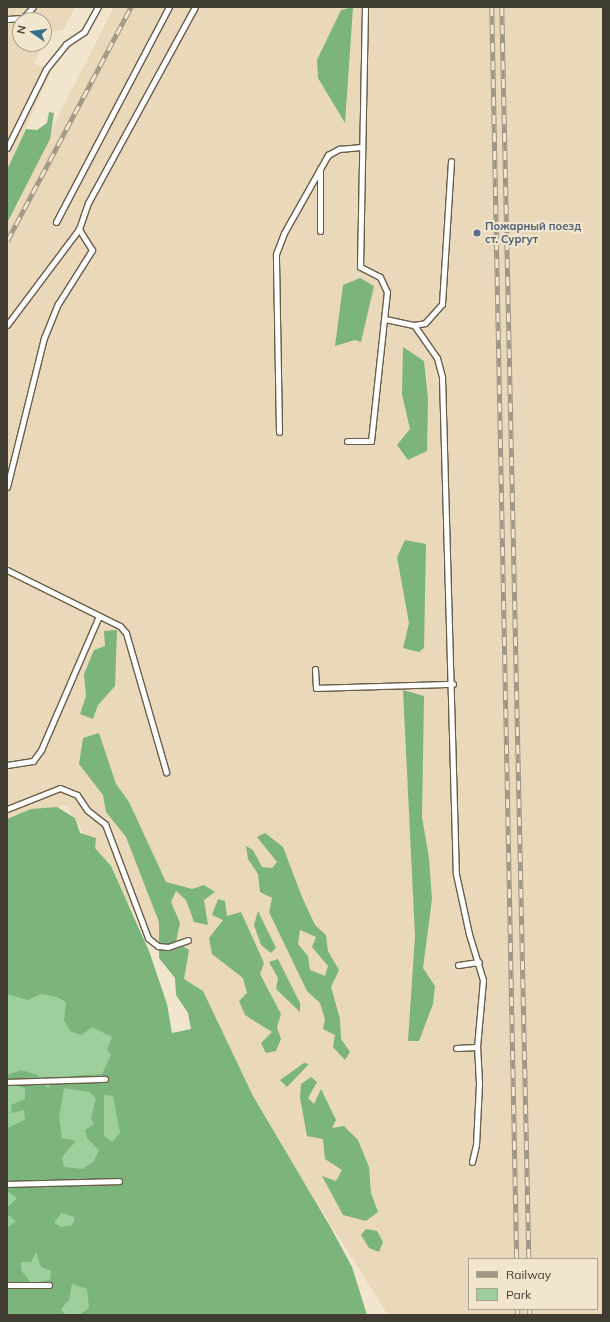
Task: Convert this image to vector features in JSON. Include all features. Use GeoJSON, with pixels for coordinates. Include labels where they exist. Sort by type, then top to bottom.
{"type":"FeatureCollection","features":[{"type":"Feature","properties":{"kind":"lane"},"geometry":{"type":"LineString","coordinates":[[7,19],[22,18],[33,7]]}},
{"type":"Feature","properties":{"kind":"lane"},"geometry":{"type":"LineString","coordinates":[[7,148],[46,69],[66,44],[84,32],[98,7]]}},
{"type":"Feature","properties":{"kind":"lane"},"geometry":{"type":"LineString","coordinates":[[56,222],[169,7]]}},
{"type":"Feature","properties":{"kind":"lane"},"geometry":{"type":"LineString","coordinates":[[7,325],[79,229],[88,203],[195,7]]}},
{"type":"Feature","properties":{"kind":"lane"},"geometry":{"type":"LineString","coordinates":[[347,441],[371,441],[387,292],[380,277],[360,267],[365,7]]}},
{"type":"Feature","properties":{"kind":"lane"},"geometry":{"type":"LineString","coordinates":[[279,432],[276,254],[320,167],[328,155],[339,149],[362,147]]}},
{"type":"Feature","properties":{"kind":"lane"},"geometry":{"type":"LineString","coordinates":[[385,319],[414,325],[434,316],[445,290],[451,161]]}},
{"type":"Feature","properties":{"kind":"lane"},"geometry":{"type":"LineString","coordinates":[[320,167],[320,231]]}},
{"type":"Feature","properties":{"kind":"lane"},"geometry":{"type":"LineString","coordinates":[[7,487],[44,338],[58,304],[92,250],[79,229]]}},
{"type":"Feature","properties":{"kind":"lane"},"geometry":{"type":"LineString","coordinates":[[414,325],[437,358],[442,377],[453,684],[456,874],[469,934],[479,962],[483,980],[477,1047],[478,1099],[472,1162]]}},
{"type":"Feature","properties":{"kind":"lane"},"geometry":{"type":"LineString","coordinates":[[7,570],[99,616],[126,633],[166,772]]}},
{"type":"Feature","properties":{"kind":"lane"},"geometry":{"type":"LineString","coordinates":[[7,765],[32,761],[41,750],[99,616]]}},
{"type":"Feature","properties":{"kind":"lane"},"geometry":{"type":"LineString","coordinates":[[315,669],[316,688],[453,684]]}},
{"type":"Feature","properties":{"kind":"lane"},"geometry":{"type":"LineString","coordinates":[[7,809],[60,788],[77,795],[87,810],[105,824],[148,938],[158,946],[168,947],[188,940]]}},
{"type":"Feature","properties":{"kind":"lane"},"geometry":{"type":"LineString","coordinates":[[458,964],[479,962]]}},
{"type":"Feature","properties":{"kind":"lane"},"geometry":{"type":"LineString","coordinates":[[456,1048],[477,1047]]}},
{"type":"Feature","properties":{"kind":"lane"},"geometry":{"type":"LineString","coordinates":[[7,1082],[104,1079]]}},
{"type":"Feature","properties":{"kind":"lane"},"geometry":{"type":"LineString","coordinates":[[7,1184],[119,1181]]}},
{"type":"Feature","properties":{"kind":"lane"},"geometry":{"type":"LineString","coordinates":[[7,1285],[49,1285]]}},
{"type":"Feature","properties":{"kind":"shaded area"},"geometry":{"type":"Polygon","coordinates":[[[7,7],[75,7],[64,29],[52,33],[52,12],[12,12],[12,52],[39,52],[34,63],[51,72],[7,169],[7,7]]]}},
{"type":"Feature","properties":{"kind":"shaded area"},"geometry":{"type":"Polygon","coordinates":[[[114,7],[603,7],[603,1315],[388,1315],[66,805],[7,828],[7,217],[114,7]]]}},
{"type":"Feature","properties":{"kind":"green space"},"geometry":{"type":"Polygon","coordinates":[[[353,7],[345,123],[318,78],[317,60],[341,10],[353,7]]]}},
{"type":"Feature","properties":{"kind":"green space"},"geometry":{"type":"Polygon","coordinates":[[[49,112],[54,113],[50,139],[7,223],[7,170],[26,129],[37,130],[47,123],[49,112]]]}},
{"type":"Feature","properties":{"kind":"green space"},"geometry":{"type":"Polygon","coordinates":[[[360,278],[374,286],[361,342],[355,340],[335,346],[343,285],[360,278]]]}},
{"type":"Feature","properties":{"kind":"green space"},"geometry":{"type":"Polygon","coordinates":[[[403,347],[424,361],[428,399],[427,451],[408,460],[397,445],[410,429],[402,394],[403,347]]]}},
{"type":"Feature","properties":{"kind":"green space"},"geometry":{"type":"Polygon","coordinates":[[[405,540],[426,544],[424,648],[419,652],[403,648],[409,623],[397,557],[405,540]]]}},
{"type":"Feature","properties":{"kind":"green space"},"geometry":{"type":"Polygon","coordinates":[[[117,630],[115,686],[98,705],[93,719],[80,714],[86,696],[84,674],[94,650],[105,646],[104,631],[117,630]]]}},
{"type":"Feature","properties":{"kind":"green space"},"geometry":{"type":"Polygon","coordinates":[[[403,690],[424,696],[422,817],[429,858],[432,899],[423,968],[435,986],[433,1004],[419,1041],[408,1041],[415,936],[403,690]]]}},
{"type":"Feature","properties":{"kind":"green space"},"geometry":{"type":"Polygon","coordinates":[[[99,733],[116,784],[129,802],[166,882],[192,889],[204,885],[215,892],[204,900],[208,925],[194,922],[186,900],[176,891],[171,902],[180,923],[176,942],[189,950],[184,979],[203,991],[253,1096],[331,1228],[352,1267],[367,1315],[79,1315],[89,1308],[87,1289],[72,1284],[69,1300],[61,1309],[65,1315],[7,1315],[7,1228],[16,1221],[7,1214],[7,1208],[17,1198],[7,1191],[7,1128],[25,1120],[24,1110],[12,1113],[11,1105],[25,1099],[25,1088],[7,1083],[7,1075],[21,1070],[37,1075],[48,1088],[55,1077],[102,1074],[111,1055],[107,1050],[112,1037],[92,1027],[82,1035],[71,1032],[64,1021],[66,1002],[57,997],[41,994],[28,1000],[7,994],[7,819],[31,809],[57,807],[75,818],[80,833],[96,838],[95,848],[111,866],[149,951],[167,1004],[172,1033],[191,1029],[188,1013],[176,995],[175,978],[159,958],[159,922],[126,837],[106,812],[103,795],[79,764],[83,738],[99,733]],[[64,1088],[59,1117],[62,1138],[76,1141],[62,1157],[64,1167],[83,1169],[94,1161],[99,1150],[87,1138],[85,1130],[94,1124],[91,1118],[96,1098],[89,1092],[64,1088]],[[104,1095],[104,1136],[112,1142],[120,1133],[113,1096],[104,1095]],[[61,1213],[54,1223],[61,1227],[72,1225],[75,1217],[61,1213]],[[36,1252],[31,1262],[21,1262],[21,1270],[31,1283],[50,1280],[51,1271],[41,1267],[36,1252]]]}},
{"type":"Feature","properties":{"kind":"green space"},"geometry":{"type":"Polygon","coordinates":[[[265,833],[283,847],[302,897],[315,925],[326,935],[328,951],[339,970],[331,987],[340,1019],[341,1039],[350,1052],[345,1060],[333,1047],[335,1035],[323,1029],[325,1019],[320,1003],[307,991],[269,912],[272,898],[260,892],[258,874],[248,859],[246,846],[253,850],[262,867],[272,868],[277,862],[257,837],[265,833]],[[300,930],[298,944],[308,956],[310,970],[325,976],[328,966],[312,947],[316,937],[300,930]]]}},
{"type":"Feature","properties":{"kind":"green space"},"geometry":{"type":"Polygon","coordinates":[[[218,899],[225,901],[227,916],[241,912],[264,963],[260,974],[281,1014],[277,1027],[281,1039],[276,1051],[266,1053],[261,1043],[272,1032],[245,1015],[239,1001],[247,993],[243,978],[212,954],[209,938],[223,920],[212,915],[218,899]]]}},
{"type":"Feature","properties":{"kind":"green space"},"geometry":{"type":"Polygon","coordinates":[[[258,911],[276,948],[271,953],[261,945],[254,925],[258,911]]]}},
{"type":"Feature","properties":{"kind":"green space"},"geometry":{"type":"Polygon","coordinates":[[[278,959],[300,1003],[300,1012],[276,989],[278,978],[269,962],[278,959]]]}},
{"type":"Feature","properties":{"kind":"green space"},"geometry":{"type":"Polygon","coordinates":[[[7,976],[120,1018],[163,1315],[7,1315],[7,976]]]}},
{"type":"Feature","properties":{"kind":"green space"},"geometry":{"type":"Polygon","coordinates":[[[304,1063],[309,1064],[287,1087],[280,1080],[304,1063]]]}},
{"type":"Feature","properties":{"kind":"green space"},"geometry":{"type":"Polygon","coordinates":[[[311,1077],[317,1082],[308,1098],[314,1104],[321,1089],[336,1120],[332,1128],[344,1126],[358,1140],[369,1167],[371,1193],[378,1212],[366,1221],[343,1215],[322,1176],[336,1181],[342,1170],[325,1159],[323,1139],[307,1136],[300,1098],[301,1084],[311,1077]]]}},
{"type":"Feature","properties":{"kind":"green space"},"geometry":{"type":"Polygon","coordinates":[[[366,1229],[377,1231],[383,1242],[379,1252],[369,1248],[361,1235],[366,1229]]]}},
{"type":"Feature","properties":{"kind":"railway"},"geometry":{"type":"LineString","coordinates":[[7,241],[131,7]]}},
{"type":"Feature","properties":{"kind":"railway"},"geometry":{"type":"LineString","coordinates":[[492,7],[517,1258]]}},
{"type":"Feature","properties":{"kind":"railway"},"geometry":{"type":"LineString","coordinates":[[502,7],[529,1258]]}},
{"type":"Feature","properties":{"kind":"railway"},"geometry":{"type":"LineString","coordinates":[[518,1310],[518,1315]]}},
{"type":"Feature","properties":{"kind":"railway"},"geometry":{"type":"LineString","coordinates":[[530,1310],[530,1315]]}},
{"type":"Feature","properties":{"kind":"place","name":"Пожарный поезд ст. Сургут"},"geometry":{"type":"Point","coordinates":[477,233]}}]}
